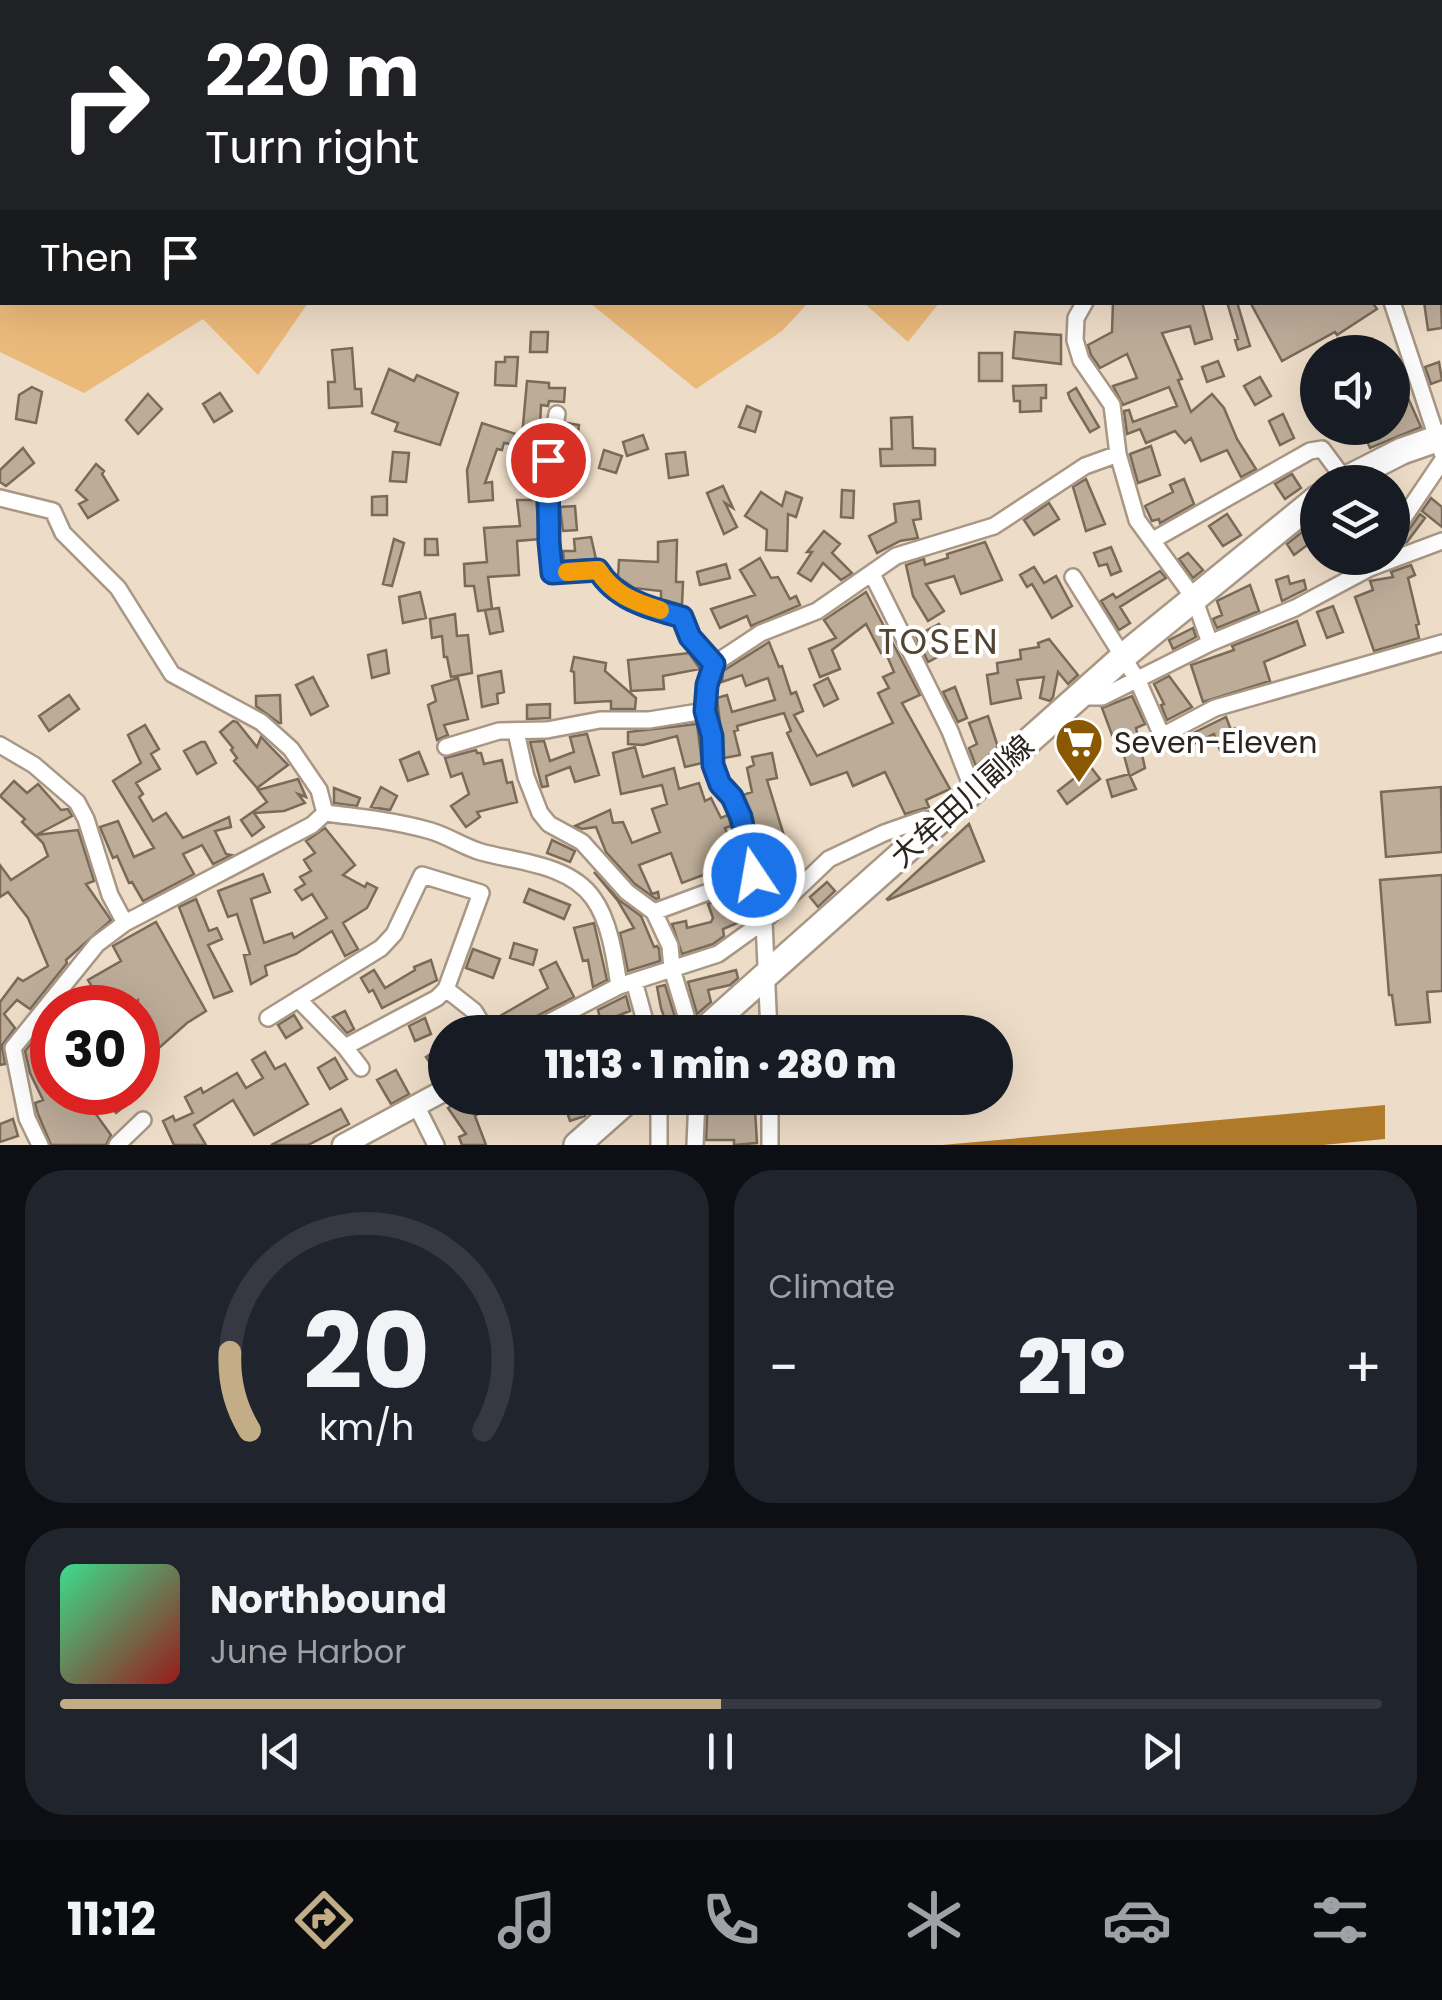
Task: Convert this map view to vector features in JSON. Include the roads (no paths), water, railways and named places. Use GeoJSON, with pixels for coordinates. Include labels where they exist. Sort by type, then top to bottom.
{"type":"FeatureCollection","features":[{"type":"Feature","properties":{"kind":"main road"},"geometry":{"type":"LineString","coordinates":[[1374,465],[1402,451],[1441,447]]}},
{"type":"Feature","properties":{"kind":"main road","name":"大牟田川副線"},"geometry":{"type":"LineString","coordinates":[[721,1015],[1123,657],[1300,513]]}},
{"type":"Feature","properties":{"kind":"main road"},"geometry":{"type":"LineString","coordinates":[[577,1145],[611,1115]]}},
{"type":"Feature","properties":{"kind":"street"},"geometry":{"type":"LineString","coordinates":[[1083,305],[1076,318],[1076,340],[1081,360],[1112,406],[1118,454],[1137,520],[1194,598],[1210,643]]}},
{"type":"Feature","properties":{"kind":"street"},"geometry":{"type":"LineString","coordinates":[[1393,305],[1441,447],[1410,503]]}},
{"type":"Feature","properties":{"kind":"street"},"geometry":{"type":"LineString","coordinates":[[558,414],[547,468],[552,573],[598,570],[624,597],[682,617],[690,637],[714,664]]}},
{"type":"Feature","properties":{"kind":"street"},"geometry":{"type":"LineString","coordinates":[[1154,540],[1310,451],[1322,449],[1332,465]]}},
{"type":"Feature","properties":{"kind":"street"},"geometry":{"type":"LineString","coordinates":[[654,912],[754,875],[741,817],[713,765],[712,736],[705,711],[714,664],[761,633],[817,611],[910,551],[994,526],[1086,466],[1118,454]]}},
{"type":"Feature","properties":{"kind":"street"},"geometry":{"type":"LineString","coordinates":[[0,498],[53,511],[63,534],[118,588],[172,674],[262,722],[290,749],[319,790],[325,813]]}},
{"type":"Feature","properties":{"kind":"street"},"geometry":{"type":"LineString","coordinates":[[1410,551],[1442,541]]}},
{"type":"Feature","properties":{"kind":"street"},"geometry":{"type":"LineString","coordinates":[[872,574],[950,732],[973,790]]}},
{"type":"Feature","properties":{"kind":"street"},"geometry":{"type":"LineString","coordinates":[[1078,697],[1102,697],[1210,643],[1295,608],[1353,575]]}},
{"type":"Feature","properties":{"kind":"street"},"geometry":{"type":"LineString","coordinates":[[1073,577],[1138,681],[1162,736],[1215,708],[1442,644]]}},
{"type":"Feature","properties":{"kind":"street"},"geometry":{"type":"LineString","coordinates":[[446,747],[500,732],[600,720],[649,720],[705,711]]}},
{"type":"Feature","properties":{"kind":"street"},"geometry":{"type":"LineString","coordinates":[[516,732],[532,797],[549,824],[582,842],[627,892],[654,912],[670,946],[672,969],[686,1015]]}},
{"type":"Feature","properties":{"kind":"street"},"geometry":{"type":"LineString","coordinates":[[0,745],[34,765],[77,802],[110,895],[125,923]]}},
{"type":"Feature","properties":{"kind":"street"},"geometry":{"type":"LineString","coordinates":[[40,1145],[27,1118],[6,1046],[97,944],[125,923],[266,852],[325,813],[434,832],[475,850],[551,869],[579,883],[594,898],[641,1015]]}},
{"type":"Feature","properties":{"kind":"street"},"geometry":{"type":"LineString","coordinates":[[564,1015],[627,984],[718,954],[764,921],[828,859],[884,832],[924,819],[940,822]]}},
{"type":"Feature","properties":{"kind":"street"},"geometry":{"type":"LineString","coordinates":[[268,1018],[381,948],[394,934],[422,875],[481,893],[446,988],[437,998],[346,1046]]}},
{"type":"Feature","properties":{"kind":"street"},"geometry":{"type":"LineString","coordinates":[[764,921],[769,1015]]}},
{"type":"Feature","properties":{"kind":"street"},"geometry":{"type":"LineString","coordinates":[[446,988],[476,1015]]}},
{"type":"Feature","properties":{"kind":"street"},"geometry":{"type":"LineString","coordinates":[[298,999],[346,1046],[361,1068]]}},
{"type":"Feature","properties":{"kind":"street"},"geometry":{"type":"LineString","coordinates":[[344,1145],[428,1100]]}},
{"type":"Feature","properties":{"kind":"street"},"geometry":{"type":"LineString","coordinates":[[417,1107],[436,1145]]}},
{"type":"Feature","properties":{"kind":"street"},"geometry":{"type":"LineString","coordinates":[[659,1115],[659,1145]]}},
{"type":"Feature","properties":{"kind":"street"},"geometry":{"type":"LineString","coordinates":[[695,1145],[696,1115]]}},
{"type":"Feature","properties":{"kind":"street"},"geometry":{"type":"LineString","coordinates":[[770,1115],[770,1145]]}},
{"type":"Feature","properties":{"kind":"street"},"geometry":{"type":"LineString","coordinates":[[118,1145],[143,1120]]}},
{"type":"Feature","properties":{"kind":"place","name":"Seven-Eleven"},"geometry":{"type":"Point","coordinates":[1079,784]}},
{"type":"Feature","properties":{"kind":"district","name":"TOSEN"},"geometry":{"type":"Point","coordinates":[939,641]}}]}
